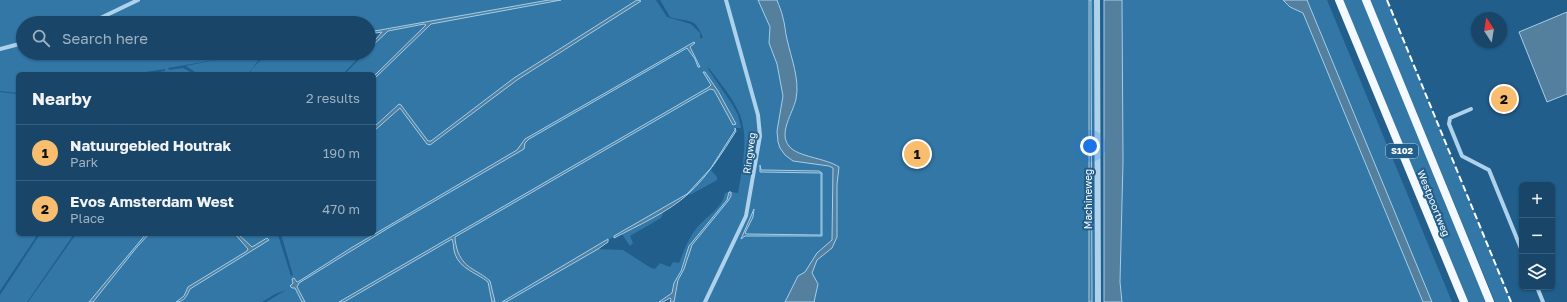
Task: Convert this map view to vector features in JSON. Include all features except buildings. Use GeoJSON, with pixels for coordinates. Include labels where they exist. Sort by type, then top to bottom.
{"type":"FeatureCollection","features":[{"type":"Feature","properties":{"kind":"main road","name":"Westpoortweg"},"geometry":{"type":"LineString","coordinates":[[1339,0],[1464,302]]}},
{"type":"Feature","properties":{"kind":"main road","name":"Westpoortweg"},"geometry":{"type":"LineString","coordinates":[[1366,0],[1490,302]]}},
{"type":"Feature","properties":{"kind":"street"},"geometry":{"type":"LineString","coordinates":[[105,16],[138,0]]}},
{"type":"Feature","properties":{"kind":"street","name":"Ringweg"},"geometry":{"type":"LineString","coordinates":[[705,302],[746,216],[760,136],[758,115],[726,0]]}},
{"type":"Feature","properties":{"kind":"street","name":"Machineweg"},"geometry":{"type":"LineString","coordinates":[[1097,0],[1098,302]]}},
{"type":"Feature","properties":{"kind":"street"},"geometry":{"type":"LineString","coordinates":[[0,49],[16,45]]}},
{"type":"Feature","properties":{"kind":"street"},"geometry":{"type":"LineString","coordinates":[[1471,109],[1450,118],[1449,124],[1462,156],[1489,170],[1519,244]]}},
{"type":"Feature","properties":{"kind":"street"},"geometry":{"type":"LineString","coordinates":[[1537,290],[1543,302]]}},
{"type":"Feature","properties":{"kind":"shaded area"},"geometry":{"type":"Polygon","coordinates":[[[0,0],[549,0],[376,31],[376,16],[16,16],[16,60],[215,60],[168,68],[169,70],[183,68],[190,72],[160,72],[165,71],[165,69],[146,72],[16,72],[16,93],[0,91],[0,0]]]}},
{"type":"Feature","properties":{"kind":"shaded area"},"geometry":{"type":"Polygon","coordinates":[[[549,0],[561,0],[431,24],[376,77],[376,74],[426,25],[424,24],[388,31],[376,42],[376,39],[382,32],[376,33],[376,31],[549,0]]]}},
{"type":"Feature","properties":{"kind":"shaded area"},"geometry":{"type":"Polygon","coordinates":[[[561,0],[637,0],[514,78],[431,141],[428,141],[401,105],[396,106],[376,125],[376,77],[428,25],[561,0]]]}},
{"type":"Feature","properties":{"kind":"shaded area"},"geometry":{"type":"Polygon","coordinates":[[[637,0],[641,1],[517,80],[430,145],[427,144],[400,108],[376,129],[376,125],[399,104],[428,141],[431,141],[514,78],[637,0]]]}},
{"type":"Feature","properties":{"kind":"shaded area"},"geometry":{"type":"Polygon","coordinates":[[[641,0],[656,0],[667,17],[691,24],[700,33],[700,38],[703,38],[697,26],[694,23],[670,17],[660,0],[1095,0],[1095,302],[674,302],[678,280],[684,269],[692,245],[728,201],[731,196],[731,192],[738,193],[744,154],[743,124],[740,115],[730,97],[709,68],[708,69],[738,115],[741,128],[735,128],[711,168],[687,194],[502,302],[495,302],[490,281],[463,261],[457,249],[455,237],[710,89],[714,90],[733,125],[735,124],[713,84],[710,83],[711,85],[709,87],[683,103],[339,302],[305,302],[297,287],[299,283],[390,227],[524,149],[525,143],[529,139],[688,48],[698,67],[700,66],[690,47],[694,42],[525,139],[517,150],[376,233],[376,129],[398,108],[401,109],[430,145],[501,91],[641,0]]]}},
{"type":"Feature","properties":{"kind":"shaded area"},"geometry":{"type":"Polygon","coordinates":[[[758,0],[777,0],[783,16],[797,84],[796,99],[787,123],[785,135],[786,141],[793,150],[798,153],[827,161],[839,167],[837,184],[837,237],[832,248],[817,260],[812,273],[818,284],[814,302],[785,302],[798,276],[805,272],[817,253],[832,240],[833,168],[829,166],[793,161],[785,155],[780,148],[777,131],[783,96],[777,64],[769,43],[770,27],[758,0]]]}},
{"type":"Feature","properties":{"kind":"shaded area"},"geometry":{"type":"Polygon","coordinates":[[[1089,0],[1091,0],[1092,302],[1089,302],[1089,0]]]}},
{"type":"Feature","properties":{"kind":"shaded area"},"geometry":{"type":"Polygon","coordinates":[[[1104,0],[1122,0],[1123,162],[1120,282],[1122,302],[1104,302],[1104,0]]]}},
{"type":"Feature","properties":{"kind":"shaded area"},"geometry":{"type":"Polygon","coordinates":[[[1122,0],[1283,0],[1290,7],[1303,13],[1423,302],[1122,302],[1120,282],[1123,162],[1122,0]]]}},
{"type":"Feature","properties":{"kind":"shaded area"},"geometry":{"type":"Polygon","coordinates":[[[1283,0],[1307,0],[1432,302],[1423,302],[1303,13],[1290,7],[1283,0]]]}},
{"type":"Feature","properties":{"kind":"shaded area"},"geometry":{"type":"Polygon","coordinates":[[[1306,0],[1327,0],[1452,302],[1431,302],[1306,0]]]}},
{"type":"Feature","properties":{"kind":"shaded area"},"geometry":{"type":"Polygon","coordinates":[[[1343,0],[1362,0],[1487,302],[1467,302],[1343,0]]]}},
{"type":"Feature","properties":{"kind":"shaded area"},"geometry":{"type":"Polygon","coordinates":[[[1370,0],[1387,0],[1512,302],[1495,302],[1370,0]]]}},
{"type":"Feature","properties":{"kind":"shaded area"},"geometry":{"type":"Polygon","coordinates":[[[1567,12],[1567,94],[1547,102],[1519,32],[1567,12]]]}},
{"type":"Feature","properties":{"kind":"shaded area"},"geometry":{"type":"Polygon","coordinates":[[[424,24],[426,25],[376,74],[376,72],[347,72],[358,60],[376,60],[376,42],[388,31],[424,24]]]}},
{"type":"Feature","properties":{"kind":"shaded area"},"geometry":{"type":"Polygon","coordinates":[[[694,42],[695,43],[690,47],[700,67],[698,67],[695,59],[687,48],[529,139],[525,143],[524,149],[376,236],[376,233],[517,150],[525,139],[694,42]]]}},
{"type":"Feature","properties":{"kind":"shaded area"},"geometry":{"type":"Polygon","coordinates":[[[215,60],[259,60],[250,72],[195,72],[186,66],[215,60]]]}},
{"type":"Feature","properties":{"kind":"shaded area"},"geometry":{"type":"Polygon","coordinates":[[[260,60],[356,60],[345,72],[250,72],[260,60]]]}},
{"type":"Feature","properties":{"kind":"shaded area"},"geometry":{"type":"Polygon","coordinates":[[[703,72],[705,72],[718,91],[736,124],[733,125],[714,90],[710,89],[455,237],[457,249],[463,261],[490,281],[495,302],[492,302],[488,282],[469,270],[457,259],[454,252],[452,239],[344,302],[339,302],[709,87],[711,85],[703,72]]]}},
{"type":"Feature","properties":{"kind":"shaded area"},"geometry":{"type":"Polygon","coordinates":[[[0,92],[16,94],[16,236],[37,236],[0,291],[0,92]]]}},
{"type":"Feature","properties":{"kind":"shaded area"},"geometry":{"type":"Polygon","coordinates":[[[735,128],[736,131],[711,168],[735,130],[735,128]]]}},
{"type":"Feature","properties":{"kind":"shaded area"},"geometry":{"type":"Polygon","coordinates":[[[760,165],[761,170],[819,171],[822,173],[822,236],[745,236],[741,239],[754,209],[753,217],[745,233],[747,234],[821,235],[821,173],[760,172],[760,165]]]}},
{"type":"Feature","properties":{"kind":"shaded area"},"geometry":{"type":"Polygon","coordinates":[[[711,168],[702,180],[681,200],[643,223],[614,238],[614,236],[687,194],[711,168]]]}},
{"type":"Feature","properties":{"kind":"shaded area"},"geometry":{"type":"Polygon","coordinates":[[[711,170],[717,177],[717,180],[690,195],[689,193],[711,170]]]}},
{"type":"Feature","properties":{"kind":"shaded area"},"geometry":{"type":"Polygon","coordinates":[[[729,192],[727,200],[689,246],[674,283],[672,293],[659,302],[506,302],[598,249],[623,250],[655,269],[660,263],[670,267],[673,262],[679,263],[686,245],[693,233],[721,203],[725,193],[729,192]]]}},
{"type":"Feature","properties":{"kind":"shaded area"},"geometry":{"type":"Polygon","coordinates":[[[729,192],[731,192],[731,196],[728,201],[692,245],[684,269],[678,280],[674,302],[670,302],[670,298],[663,302],[659,302],[672,293],[674,283],[681,271],[689,246],[727,200],[729,192]]]}},
{"type":"Feature","properties":{"kind":"shaded area"},"geometry":{"type":"Polygon","coordinates":[[[664,211],[661,218],[630,236],[633,243],[630,246],[622,234],[664,211]]]}},
{"type":"Feature","properties":{"kind":"shaded area"},"geometry":{"type":"Polygon","coordinates":[[[39,236],[73,236],[27,302],[0,302],[0,295],[39,236]]]}},
{"type":"Feature","properties":{"kind":"shaded area"},"geometry":{"type":"Polygon","coordinates":[[[75,236],[144,236],[89,302],[28,302],[75,236]]]}},
{"type":"Feature","properties":{"kind":"shaded area"},"geometry":{"type":"Polygon","coordinates":[[[144,236],[147,236],[93,302],[89,302],[144,236]]]}},
{"type":"Feature","properties":{"kind":"shaded area"},"geometry":{"type":"Polygon","coordinates":[[[147,236],[237,236],[248,249],[188,287],[184,296],[176,302],[93,302],[147,236]]]}},
{"type":"Feature","properties":{"kind":"shaded area"},"geometry":{"type":"Polygon","coordinates":[[[237,236],[240,236],[252,247],[267,238],[269,240],[190,289],[187,296],[182,301],[176,302],[184,296],[188,287],[248,249],[237,236]]]}},
{"type":"Feature","properties":{"kind":"shaded area"},"geometry":{"type":"Polygon","coordinates":[[[240,236],[278,236],[291,276],[293,275],[282,236],[371,236],[301,280],[295,281],[293,283],[293,288],[295,288],[302,302],[266,302],[286,290],[275,294],[262,302],[181,302],[190,289],[249,252],[267,238],[252,247],[240,236]]]}},
{"type":"Feature","properties":{"kind":"shaded area"},"geometry":{"type":"Polygon","coordinates":[[[371,236],[375,236],[299,283],[297,287],[305,302],[302,302],[295,288],[290,286],[293,283],[292,279],[294,278],[297,282],[301,280],[371,236]]]}},
{"type":"Feature","properties":{"kind":"shaded area"},"geometry":{"type":"Polygon","coordinates":[[[452,239],[455,255],[468,270],[488,282],[492,302],[344,302],[452,239]]]}},
{"type":"Feature","properties":{"kind":"shaded area"},"geometry":{"type":"Polygon","coordinates":[[[608,239],[608,242],[598,249],[506,302],[502,302],[608,239]]]}},
{"type":"Feature","properties":{"kind":"railway"},"geometry":{"type":"LineString","coordinates":[[1387,0],[1511,302]]}},
{"type":"Feature","properties":{"kind":"place","name":"Evos Amsterdam West"},"geometry":{"type":"Point","coordinates":[1504,99]}},
{"type":"Feature","properties":{"kind":"place","name":"Natuurgebied Houtrak"},"geometry":{"type":"Point","coordinates":[917,154]}}]}
